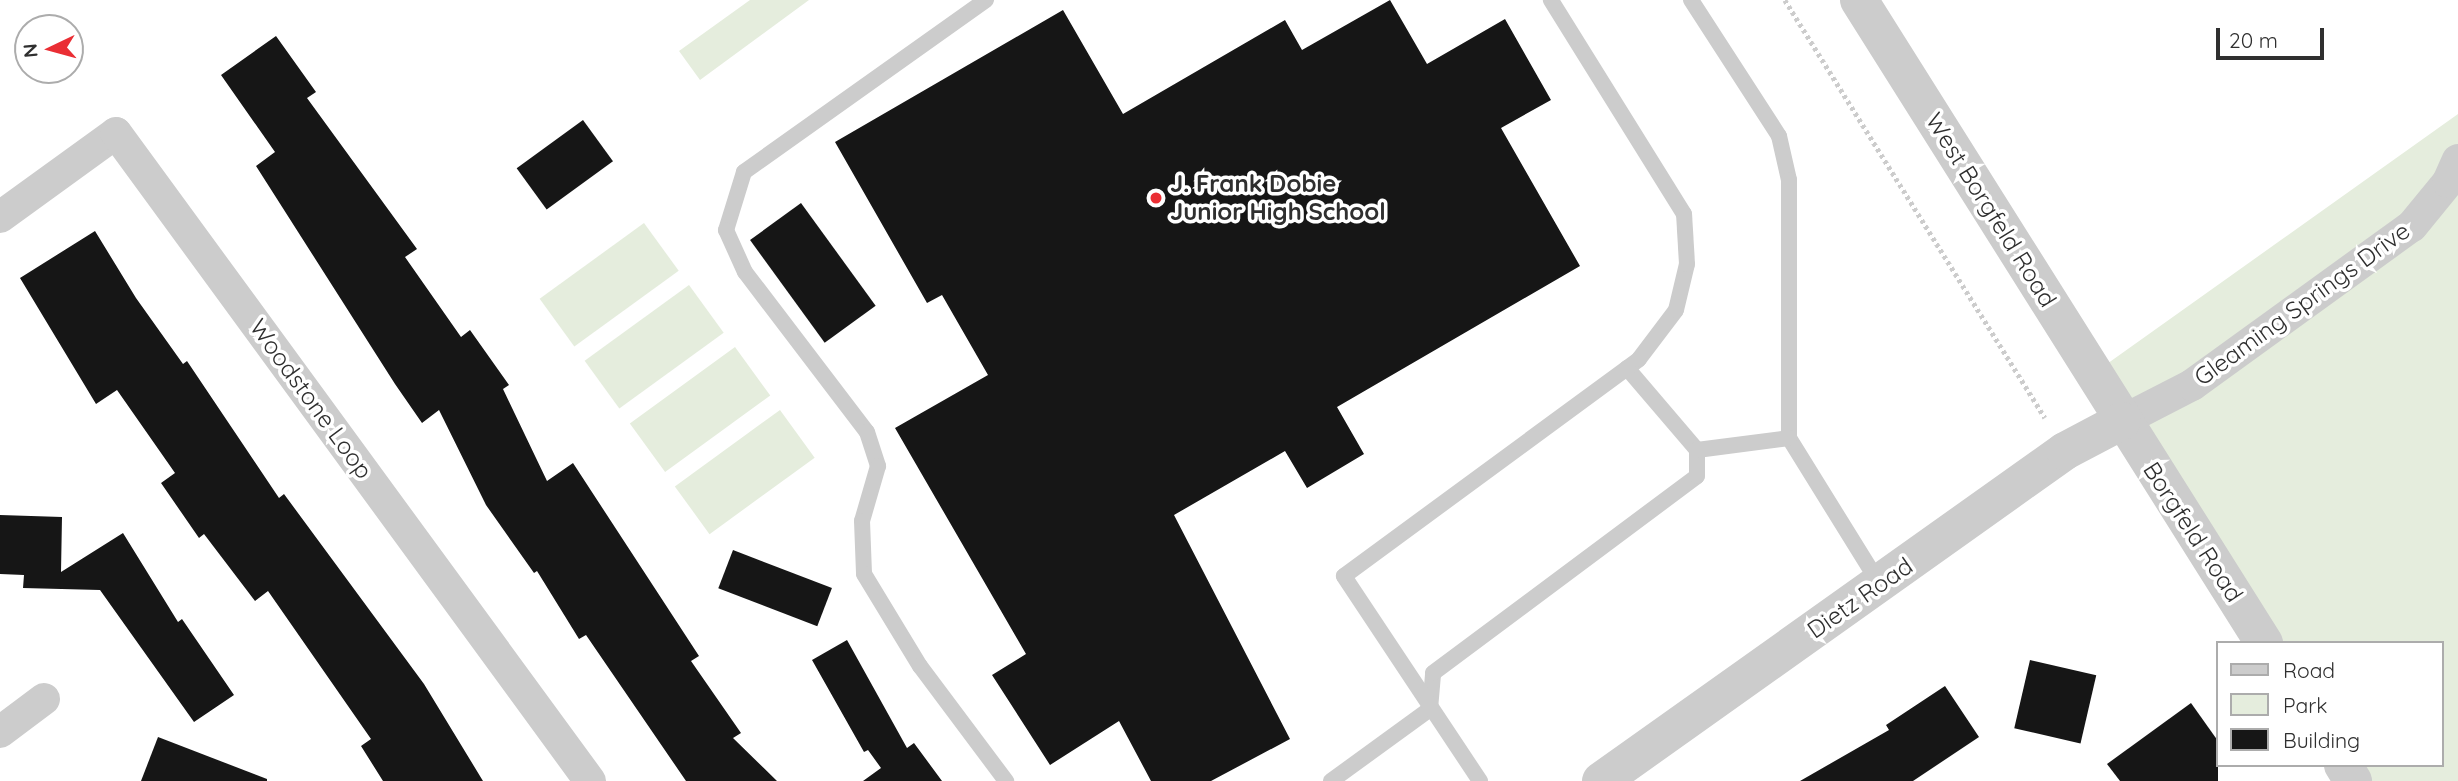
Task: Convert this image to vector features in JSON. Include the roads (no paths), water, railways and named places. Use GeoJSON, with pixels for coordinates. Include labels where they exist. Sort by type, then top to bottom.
{"type":"FeatureCollection","features":[{"type":"Feature","properties":{"kind":"street","name":"West Borgfeld Road"},"geometry":{"type":"LineString","coordinates":[[1859,0],[2122,421]]}},
{"type":"Feature","properties":{"kind":"street","name":"Woodstone Loop"},"geometry":{"type":"LineString","coordinates":[[0,217],[116,133],[590,781]]}},
{"type":"Feature","properties":{"kind":"street","name":"Gleaming Springs Drive"},"geometry":{"type":"LineString","coordinates":[[2122,421],[2192,385],[2412,226],[2448,182],[2458,160]]}},
{"type":"Feature","properties":{"kind":"street","name":"Dietz Road"},"geometry":{"type":"LineString","coordinates":[[1601,781],[2065,452],[2122,421]]}},
{"type":"Feature","properties":{"kind":"street","name":"Borgfeld Road"},"geometry":{"type":"LineString","coordinates":[[2122,421],[2263,641]]}},
{"type":"Feature","properties":{"kind":"street"},"geometry":{"type":"LineString","coordinates":[[0,732],[44,699]]}},
{"type":"Feature","properties":{"kind":"lane"},"geometry":{"type":"LineString","coordinates":[[986,0],[744,172],[726,230],[745,272],[867,432],[878,466],[862,521],[864,573],[920,666],[1006,781]]}},
{"type":"Feature","properties":{"kind":"lane"},"geometry":{"type":"LineString","coordinates":[[1480,781],[1344,576],[1627,368],[1676,310],[1687,264],[1684,214],[1551,0]]}},
{"type":"Feature","properties":{"kind":"lane"},"geometry":{"type":"LineString","coordinates":[[1691,0],[1779,136],[1789,180],[1789,438],[1881,584]]}},
{"type":"Feature","properties":{"kind":"lane"},"geometry":{"type":"LineString","coordinates":[[1331,781],[1430,709],[1433,673],[1697,476],[1697,450],[1627,368]]}},
{"type":"Feature","properties":{"kind":"lane"},"geometry":{"type":"LineString","coordinates":[[1697,450],[1789,438]]}},
{"type":"Feature","properties":{"kind":"place","name":"J. Frank Dobie Junior High School"},"geometry":{"type":"Point","coordinates":[1156,198]}}]}
